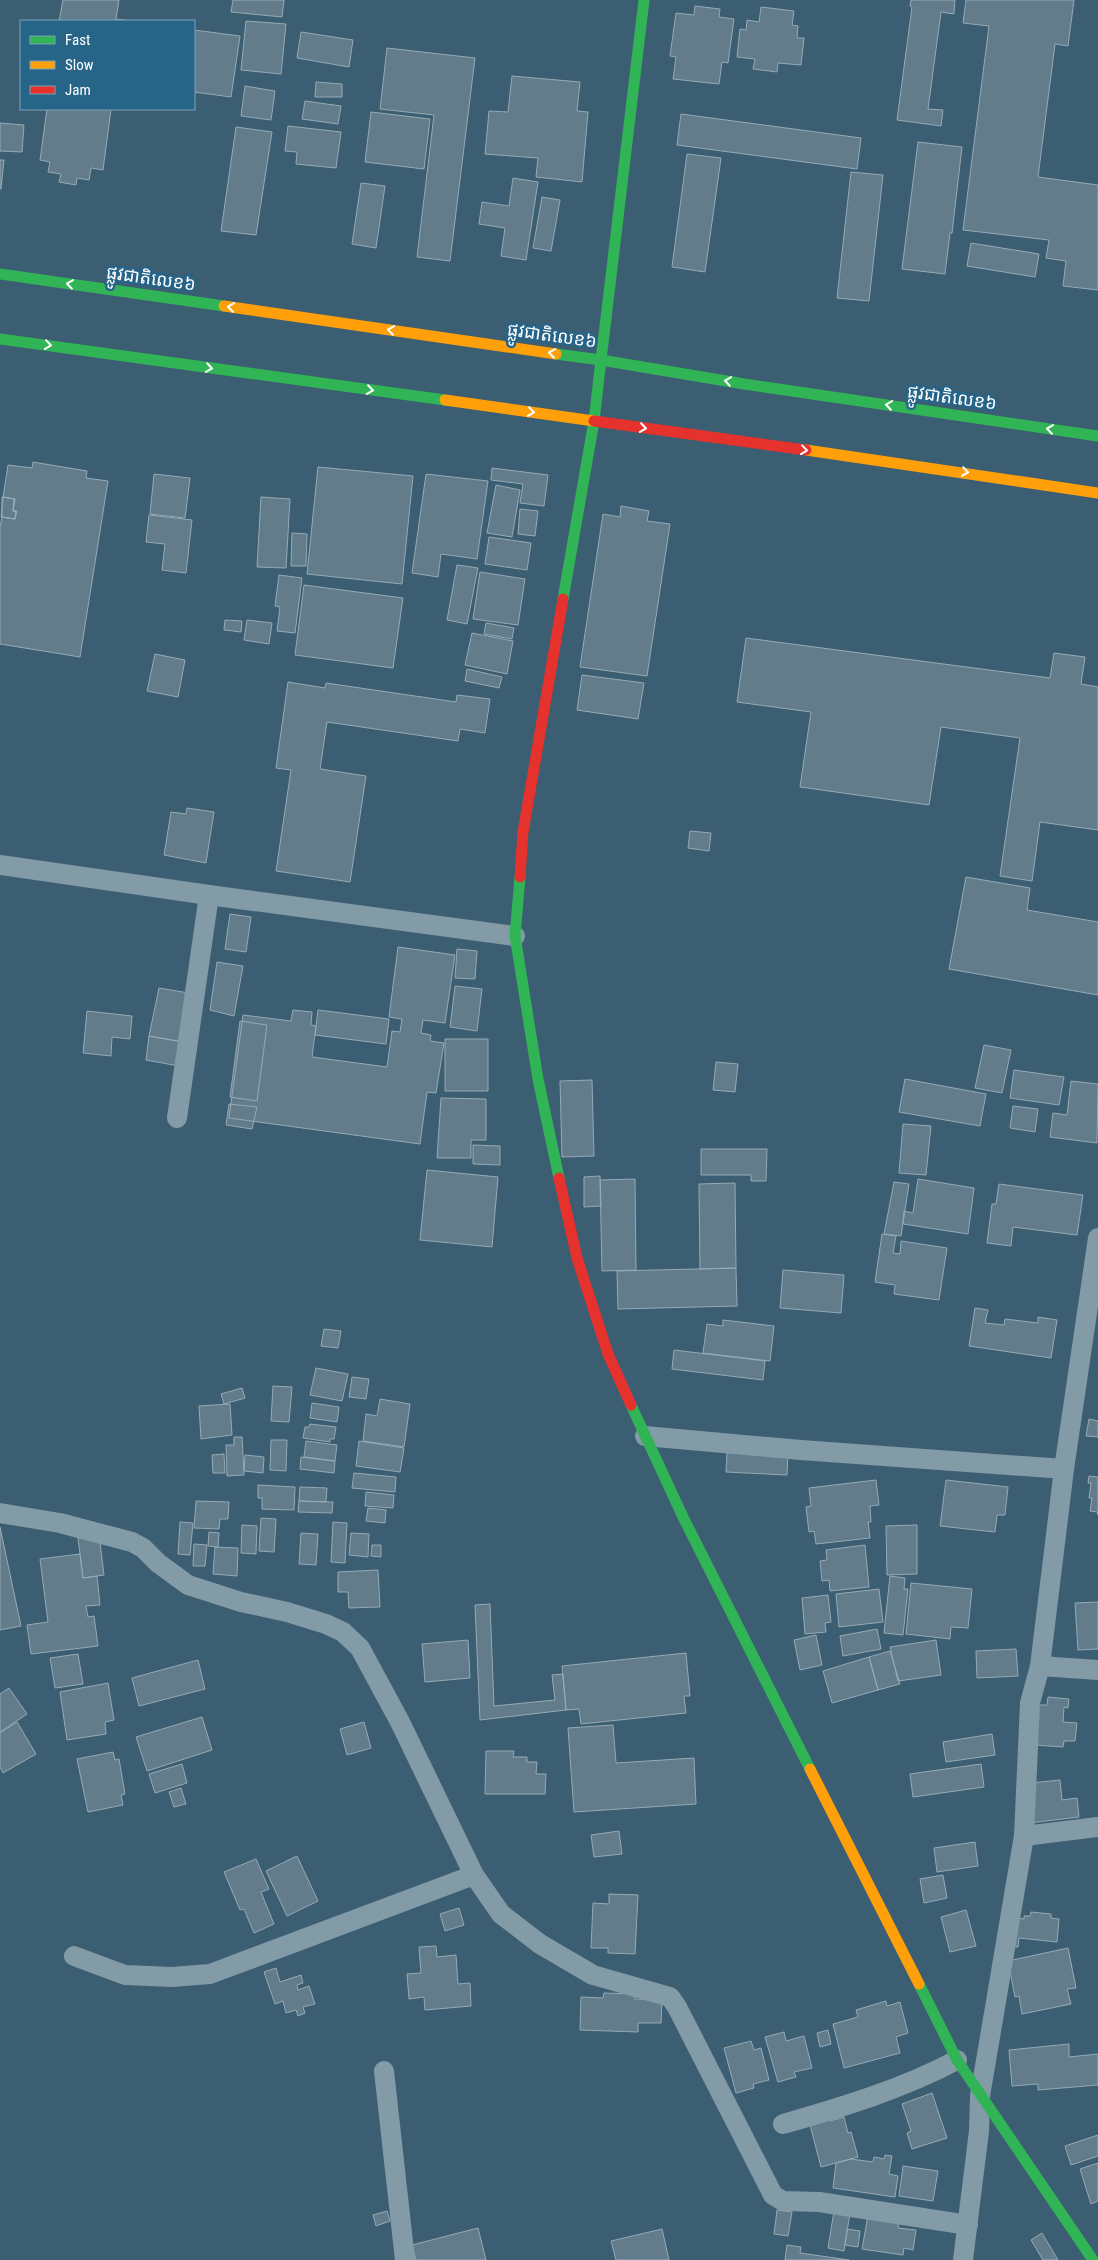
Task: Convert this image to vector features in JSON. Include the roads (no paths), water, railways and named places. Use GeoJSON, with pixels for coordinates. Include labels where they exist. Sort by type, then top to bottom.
{"type":"FeatureCollection","features":[{"type":"Feature","properties":{"kind":"main road"},"geometry":{"type":"LineString","coordinates":[[644,0],[594,421],[522,832],[515,936],[538,1079],[577,1258],[608,1354],[683,1517],[957,2060],[1093,2260]]}},
{"type":"Feature","properties":{"kind":"main road","name":"ផ្លូវជាតិលេខ៦"},"geometry":{"type":"LineString","coordinates":[[0,274],[601,360],[744,384],[1098,436]]}},
{"type":"Feature","properties":{"kind":"main road"},"geometry":{"type":"LineString","coordinates":[[0,339],[889,461],[1098,493]]}},
{"type":"Feature","properties":{"kind":"street"},"geometry":{"type":"LineString","coordinates":[[0,865],[515,936]]}},
{"type":"Feature","properties":{"kind":"street"},"geometry":{"type":"LineString","coordinates":[[177,1118],[209,895]]}},
{"type":"Feature","properties":{"kind":"street"},"geometry":{"type":"LineString","coordinates":[[963,2260],[979,2131],[980,2096],[1024,1836],[1030,1703],[1040,1666],[1064,1469],[1097,1262],[1098,1238]]}},
{"type":"Feature","properties":{"kind":"street"},"geometry":{"type":"LineString","coordinates":[[645,1436],[810,1451],[1064,1469]]}},
{"type":"Feature","properties":{"kind":"street"},"geometry":{"type":"LineString","coordinates":[[0,1513],[60,1523],[132,1542],[144,1548],[158,1563],[188,1584],[241,1602],[287,1612],[326,1624],[343,1632],[360,1648],[365,1656],[400,1722],[474,1875],[501,1914],[540,1944],[593,1976],[670,1997],[677,2006],[773,2195],[783,2200],[819,2202],[968,2225]]}},
{"type":"Feature","properties":{"kind":"street"},"geometry":{"type":"LineString","coordinates":[[1040,1666],[1098,1670]]}},
{"type":"Feature","properties":{"kind":"street"},"geometry":{"type":"LineString","coordinates":[[1024,1836],[1098,1827]]}},
{"type":"Feature","properties":{"kind":"street"},"geometry":{"type":"LineString","coordinates":[[74,1956],[125,1975],[172,1977],[210,1974],[474,1875]]}},
{"type":"Feature","properties":{"kind":"street"},"geometry":{"type":"LineString","coordinates":[[783,2124],[841,2107],[920,2079],[957,2060]]}},
{"type":"Feature","properties":{"kind":"street"},"geometry":{"type":"LineString","coordinates":[[384,2071],[405,2260]]}}]}
